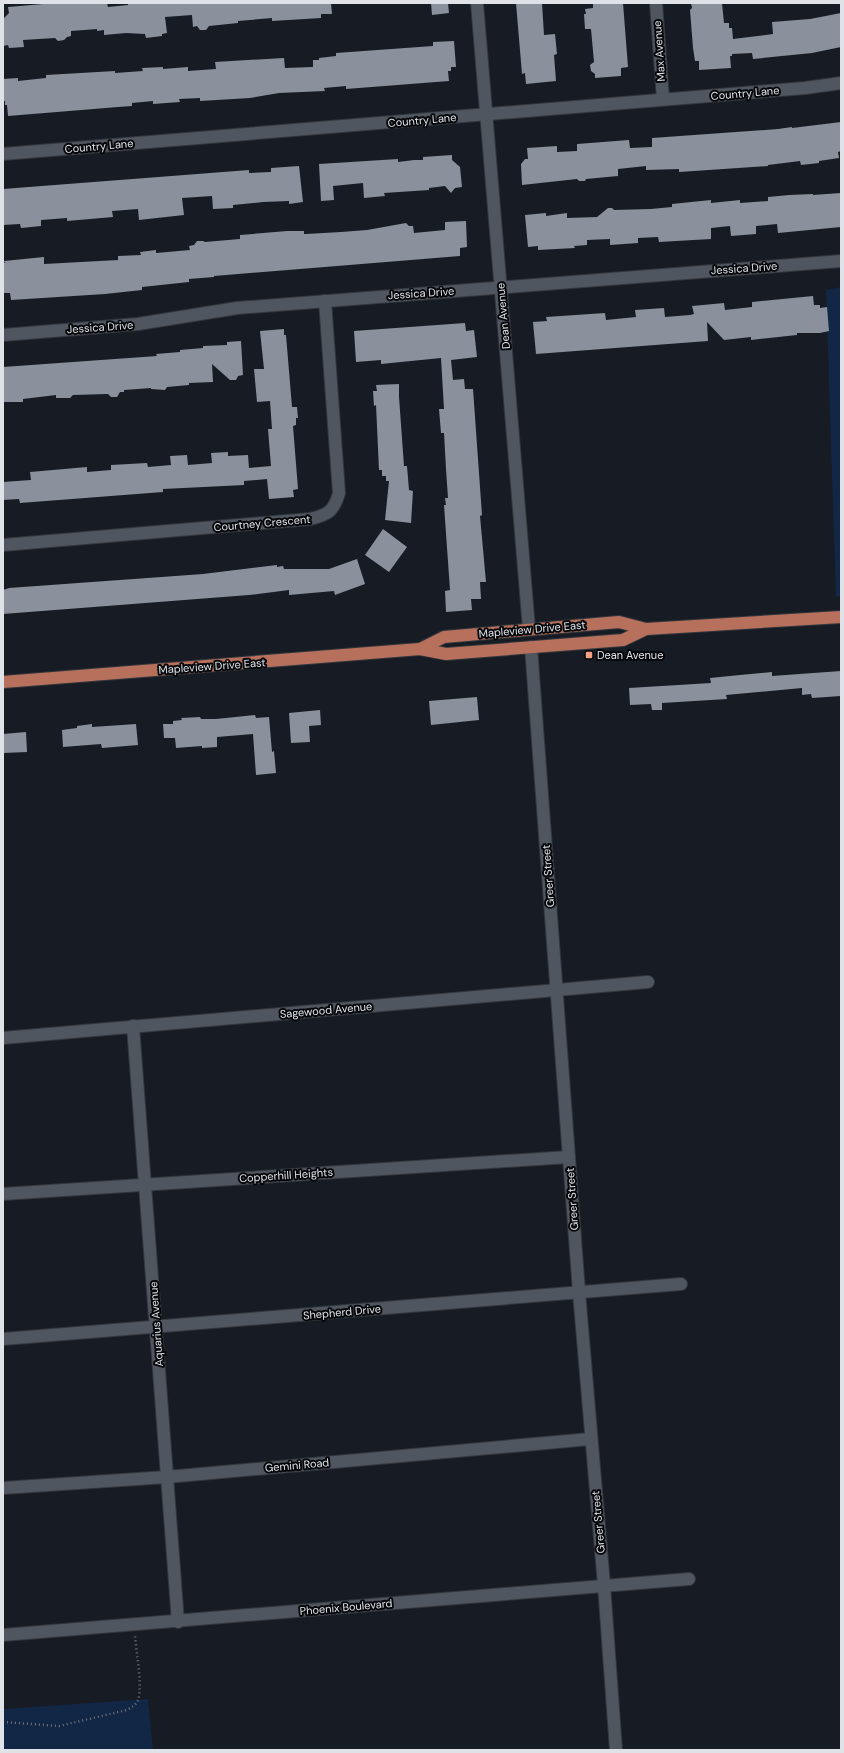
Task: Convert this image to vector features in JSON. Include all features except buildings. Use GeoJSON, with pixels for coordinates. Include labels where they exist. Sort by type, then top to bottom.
{"type":"FeatureCollection","features":[{"type":"Feature","properties":{"kind":"main road","name":"Mapleview Drive East"},"geometry":{"type":"LineString","coordinates":[[420,650],[444,637],[529,629],[619,622],[646,629],[841,617]]}},
{"type":"Feature","properties":{"kind":"main road","name":"Mapleview Drive East"},"geometry":{"type":"LineString","coordinates":[[3,682],[420,650],[446,654],[531,648],[623,640],[646,629]]}},
{"type":"Feature","properties":{"kind":"street","name":"Dean Avenue"},"geometry":{"type":"LineString","coordinates":[[477,3],[529,629]]}},
{"type":"Feature","properties":{"kind":"street","name":"Max Avenue"},"geometry":{"type":"LineString","coordinates":[[656,3],[663,99]]}},
{"type":"Feature","properties":{"kind":"street","name":"Country Lane"},"geometry":{"type":"LineString","coordinates":[[3,154],[805,88],[841,83]]}},
{"type":"Feature","properties":{"kind":"street","name":"Jessica Drive"},"geometry":{"type":"LineString","coordinates":[[3,335],[138,324],[237,308],[841,261]]}},
{"type":"Feature","properties":{"kind":"street","name":"Courtney Crescent"},"geometry":{"type":"LineString","coordinates":[[3,544],[310,520],[329,513],[336,504],[339,493],[325,301]]}},
{"type":"Feature","properties":{"kind":"street","name":"Greer Street"},"geometry":{"type":"LineString","coordinates":[[531,648],[590,1439],[604,1585],[616,1750]]}},
{"type":"Feature","properties":{"kind":"street","name":"Sagewood Avenue"},"geometry":{"type":"LineString","coordinates":[[3,1038],[648,982]]}},
{"type":"Feature","properties":{"kind":"street","name":"Aquarius Avenue"},"geometry":{"type":"LineString","coordinates":[[133,1026],[178,1622]]}},
{"type":"Feature","properties":{"kind":"street","name":"Copperhill Heights"},"geometry":{"type":"LineString","coordinates":[[3,1194],[569,1157]]}},
{"type":"Feature","properties":{"kind":"street","name":"Shepherd Drive"},"geometry":{"type":"LineString","coordinates":[[3,1339],[681,1284]]}},
{"type":"Feature","properties":{"kind":"street","name":"Gemini Road"},"geometry":{"type":"LineString","coordinates":[[3,1488],[167,1477],[590,1439]]}},
{"type":"Feature","properties":{"kind":"street","name":"Phoenix Boulevard"},"geometry":{"type":"LineString","coordinates":[[3,1635],[178,1622],[689,1579]]}},
{"type":"Feature","properties":{"kind":"path"},"geometry":{"type":"LineString","coordinates":[[3,1722],[59,1726],[127,1710],[135,1705],[138,1700],[140,1690],[134,1625]]}},
{"type":"Feature","properties":{"kind":"shaded area"},"geometry":{"type":"Polygon","coordinates":[[[841,287],[841,596],[836,597],[826,290],[841,287]]]}},
{"type":"Feature","properties":{"kind":"shaded area"},"geometry":{"type":"Polygon","coordinates":[[[148,1699],[153,1750],[3,1750],[3,1709],[148,1699]]]}},
{"type":"Feature","properties":{"kind":"place","name":"Dean Avenue"},"geometry":{"type":"Point","coordinates":[589,655]}}]}
